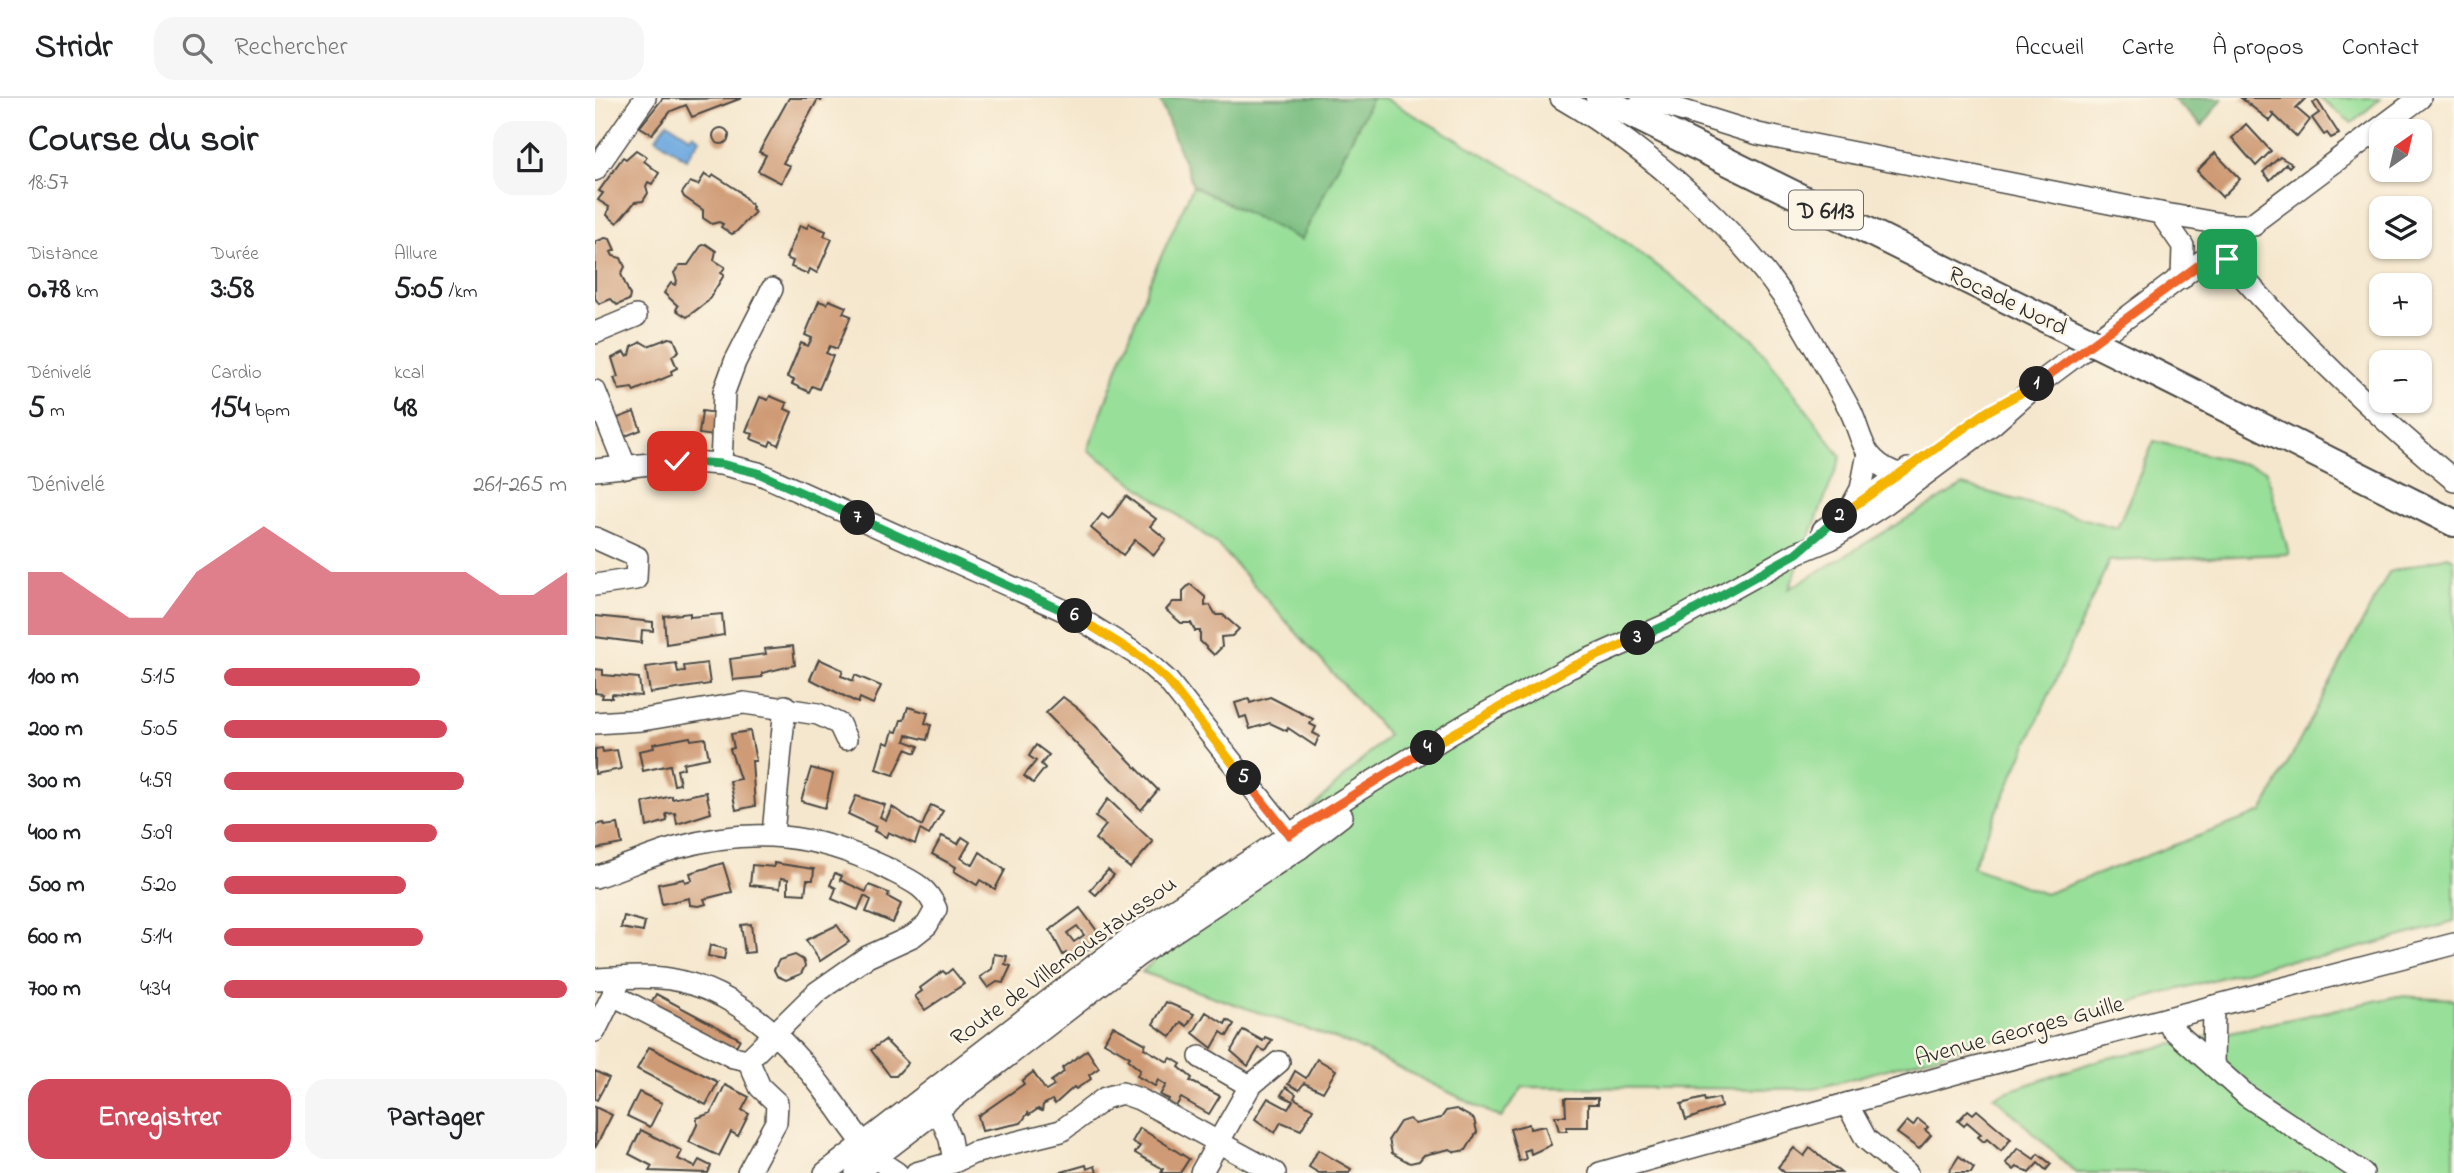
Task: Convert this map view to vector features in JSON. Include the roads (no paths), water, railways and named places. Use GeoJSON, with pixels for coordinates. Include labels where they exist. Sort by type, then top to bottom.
{"type":"FeatureCollection","features":[{"type":"Feature","properties":{"kind":"main road","name":"Rocade Nord"},"geometry":{"type":"LineString","coordinates":[[1599,98],[2454,523]]}},
{"type":"Feature","properties":{"kind":"street"},"geometry":{"type":"LineString","coordinates":[[595,170],[645,98]]}},
{"type":"Feature","properties":{"kind":"street"},"geometry":{"type":"LineString","coordinates":[[1562,98],[1595,117],[1658,167],[1714,218],[1756,264],[1798,319],[1851,412],[1868,453],[1861,489],[1849,509]]}},
{"type":"Feature","properties":{"kind":"street"},"geometry":{"type":"LineString","coordinates":[[1641,98],[1758,134],[2160,213],[2227,225],[2254,225]]}},
{"type":"Feature","properties":{"kind":"street","name":"Route de Villemoustaussou"},"geometry":{"type":"LineString","coordinates":[[825,1173],[939,1112],[1139,955],[1412,758],[1569,668],[1673,622],[1797,553],[1831,540],[1988,411],[2038,384],[2254,225],[2420,98]]}},
{"type":"Feature","properties":{"kind":"street"},"geometry":{"type":"LineString","coordinates":[[2160,213],[2183,246],[2182,278]]}},
{"type":"Feature","properties":{"kind":"street"},"geometry":{"type":"LineString","coordinates":[[2219,250],[2249,286],[2392,429],[2454,480]]}},
{"type":"Feature","properties":{"kind":"street"},"geometry":{"type":"LineString","coordinates":[[721,464],[724,392],[735,362],[772,289]]}},
{"type":"Feature","properties":{"kind":"street"},"geometry":{"type":"LineString","coordinates":[[595,333],[636,316]]}},
{"type":"Feature","properties":{"kind":"street"},"geometry":{"type":"LineString","coordinates":[[595,391],[626,468]]}},
{"type":"Feature","properties":{"kind":"street"},"geometry":{"type":"LineString","coordinates":[[1868,453],[1910,477]]}},
{"type":"Feature","properties":{"kind":"street"},"geometry":{"type":"LineString","coordinates":[[595,470],[677,461],[721,464],[758,473],[1074,615],[1141,657],[1168,681],[1295,841]]}},
{"type":"Feature","properties":{"kind":"street","name":"Route de Villemoustaussou"},"geometry":{"type":"LineString","coordinates":[[1797,553],[1849,509],[1910,477]]}},
{"type":"Feature","properties":{"kind":"street"},"geometry":{"type":"LineString","coordinates":[[595,538],[637,556],[636,579],[595,585]]}},
{"type":"Feature","properties":{"kind":"street"},"geometry":{"type":"LineString","coordinates":[[1093,610],[1104,633]]}},
{"type":"Feature","properties":{"kind":"street"},"geometry":{"type":"LineString","coordinates":[[595,723],[642,720],[744,703],[785,706],[818,713],[839,724],[846,739]]}},
{"type":"Feature","properties":{"kind":"street"},"geometry":{"type":"LineString","coordinates":[[773,834],[785,706]]}},
{"type":"Feature","properties":{"kind":"street"},"geometry":{"type":"LineString","coordinates":[[595,877],[677,848],[773,834],[815,840],[864,857],[919,884],[930,893],[936,909],[927,925],[913,936],[867,957],[817,992],[748,1060]]}},
{"type":"Feature","properties":{"kind":"street","name":"Route de Villemoustaussou"},"geometry":{"type":"LineString","coordinates":[[856,1173],[869,1151],[910,1105],[1131,937],[1295,841]]}},
{"type":"Feature","properties":{"kind":"street","name":"Avenue Georges Guille"},"geometry":{"type":"LineString","coordinates":[[1600,1173],[1847,1104],[2454,944]]}},
{"type":"Feature","properties":{"kind":"street"},"geometry":{"type":"LineString","coordinates":[[595,979],[617,986],[733,1057],[748,1060]]}},
{"type":"Feature","properties":{"kind":"street"},"geometry":{"type":"LineString","coordinates":[[617,986],[671,979],[709,992],[757,1018],[810,1070],[869,1151],[897,1173]]}},
{"type":"Feature","properties":{"kind":"street"},"geometry":{"type":"LineString","coordinates":[[595,1031],[617,986]]}},
{"type":"Feature","properties":{"kind":"street"},"geometry":{"type":"LineString","coordinates":[[2213,1065],[2214,1006]]}},
{"type":"Feature","properties":{"kind":"street"},"geometry":{"type":"LineString","coordinates":[[2168,1018],[2171,1028],[2223,1077],[2363,1173]]}},
{"type":"Feature","properties":{"kind":"street"},"geometry":{"type":"LineString","coordinates":[[1200,1057],[1250,1086]]}},
{"type":"Feature","properties":{"kind":"street"},"geometry":{"type":"LineString","coordinates":[[748,1060],[760,1087],[777,1103],[776,1122],[748,1173]]}},
{"type":"Feature","properties":{"kind":"street"},"geometry":{"type":"LineString","coordinates":[[1201,1173],[1250,1086],[1279,1062]]}},
{"type":"Feature","properties":{"kind":"street"},"geometry":{"type":"LineString","coordinates":[[916,1173],[954,1162],[973,1153],[1061,1130],[1105,1098],[1122,1093],[1139,1099],[1275,1173]]}},
{"type":"Feature","properties":{"kind":"street"},"geometry":{"type":"LineString","coordinates":[[950,1139],[957,1098]]}},
{"type":"Feature","properties":{"kind":"street"},"geometry":{"type":"LineString","coordinates":[[1847,1104],[1866,1139],[1907,1173]]}},
{"type":"Feature","properties":{"kind":"street"},"geometry":{"type":"LineString","coordinates":[[910,1105],[939,1112],[950,1139],[954,1162]]}},
{"type":"Feature","properties":{"kind":"water"},"geometry":{"type":"Polygon","coordinates":[[[667,122],[690,137],[693,134],[700,139],[686,159],[656,138],[667,122]]]}}]}
